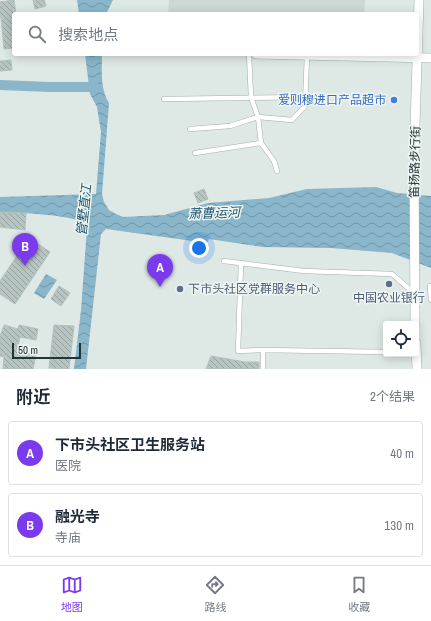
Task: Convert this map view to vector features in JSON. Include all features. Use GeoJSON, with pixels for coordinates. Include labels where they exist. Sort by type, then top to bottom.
{"type":"FeatureCollection","features":[{"type":"Feature","properties":{"kind":"street","name":"笛扬路步行街"},"geometry":{"type":"LineString","coordinates":[[419,0],[419,12]]}},
{"type":"Feature","properties":{"kind":"street"},"geometry":{"type":"LineString","coordinates":[[344,56],[431,58]]}},
{"type":"Feature","properties":{"kind":"street","name":"笛扬路步行街"},"geometry":{"type":"LineString","coordinates":[[415,321],[414,157],[417,58]]}},
{"type":"Feature","properties":{"kind":"street"},"geometry":{"type":"LineString","coordinates":[[416,357],[417,369]]}},
{"type":"Feature","properties":{"kind":"lane"},"geometry":{"type":"LineString","coordinates":[[249,56],[250,97],[258,117],[260,143],[274,161],[277,171]]}},
{"type":"Feature","properties":{"kind":"lane"},"geometry":{"type":"LineString","coordinates":[[190,129],[230,126],[258,117],[292,120],[306,106],[307,56]]}},
{"type":"Feature","properties":{"kind":"lane"},"geometry":{"type":"LineString","coordinates":[[164,99],[306,97]]}},
{"type":"Feature","properties":{"kind":"lane"},"geometry":{"type":"LineString","coordinates":[[195,153],[260,143]]}},
{"type":"Feature","properties":{"kind":"lane"},"geometry":{"type":"LineString","coordinates":[[224,261],[304,271],[392,274],[414,293]]}},
{"type":"Feature","properties":{"kind":"lane"},"geometry":{"type":"LineString","coordinates":[[241,263],[238,351],[383,352]]}},
{"type":"Feature","properties":{"kind":"lane"},"geometry":{"type":"LineString","coordinates":[[431,286],[431,300]]}},
{"type":"Feature","properties":{"kind":"lane"},"geometry":{"type":"LineString","coordinates":[[263,350],[263,369]]}},
{"type":"Feature","properties":{"kind":"shaded area"},"geometry":{"type":"Polygon","coordinates":[[[169,0],[365,0],[364,12],[168,12],[169,0]]]}},
{"type":"Feature","properties":{"kind":"water"},"geometry":{"type":"Polygon","coordinates":[[[77,0],[113,0],[107,12],[79,12],[77,0]]]}},
{"type":"Feature","properties":{"kind":"water"},"geometry":{"type":"Polygon","coordinates":[[[85,56],[102,56],[103,86],[109,103],[102,194],[104,202],[109,210],[116,214],[123,217],[164,215],[208,203],[269,198],[307,189],[376,187],[397,193],[431,196],[431,268],[392,253],[331,248],[263,247],[209,239],[207,243],[106,229],[101,234],[86,369],[74,369],[81,310],[87,228],[86,224],[69,218],[57,216],[0,212],[0,197],[96,194],[101,132],[97,107],[90,94],[85,56]]]}},
{"type":"Feature","properties":{"kind":"water"},"geometry":{"type":"Polygon","coordinates":[[[46,274],[57,280],[44,299],[34,293],[46,274]]]}},
{"type":"Feature","properties":{"kind":"building"},"geometry":{"type":"Polygon","coordinates":[[[14,0],[16,12],[12,12],[12,48],[4,49],[1,17],[0,18],[0,2],[14,0]]]}},
{"type":"Feature","properties":{"kind":"building"},"geometry":{"type":"Polygon","coordinates":[[[33,0],[44,0],[46,6],[35,9],[33,0]]]}},
{"type":"Feature","properties":{"kind":"building"},"geometry":{"type":"Polygon","coordinates":[[[11,60],[12,70],[0,71],[0,61],[11,60]]]}},
{"type":"Feature","properties":{"kind":"building"},"geometry":{"type":"Polygon","coordinates":[[[204,189],[208,199],[198,203],[194,193],[204,189]]]}},
{"type":"Feature","properties":{"kind":"building"},"geometry":{"type":"Polygon","coordinates":[[[0,212],[26,213],[25,230],[0,227],[0,212]]]}},
{"type":"Feature","properties":{"kind":"building"},"geometry":{"type":"Polygon","coordinates":[[[29,238],[50,252],[15,304],[0,294],[0,281],[29,238]]]}},
{"type":"Feature","properties":{"kind":"building"},"geometry":{"type":"Polygon","coordinates":[[[59,286],[70,293],[61,306],[51,299],[59,286]]]}},
{"type":"Feature","properties":{"kind":"building"},"geometry":{"type":"Polygon","coordinates":[[[4,325],[18,329],[19,325],[38,329],[36,340],[20,337],[17,351],[36,355],[33,369],[3,369],[4,357],[0,356],[0,334],[4,325]]]}},
{"type":"Feature","properties":{"kind":"building"},"geometry":{"type":"Polygon","coordinates":[[[54,325],[74,326],[69,369],[49,368],[54,325]]]}},
{"type":"Feature","properties":{"kind":"building"},"geometry":{"type":"Polygon","coordinates":[[[211,356],[245,362],[259,362],[259,369],[206,369],[211,356]]]}},
{"type":"Feature","properties":{"kind":"waterway"},"geometry":{"type":"LineString","coordinates":[[0,85],[94,87]]}},
{"type":"Feature","properties":{"kind":"place","name":"爱则穆进口产品超市"},"geometry":{"type":"Point","coordinates":[394,100]}},
{"type":"Feature","properties":{"kind":"place","name":"融光寺"},"geometry":{"type":"Point","coordinates":[25,266]}},
{"type":"Feature","properties":{"kind":"place","name":"中国农业银行"},"geometry":{"type":"Point","coordinates":[389,284]}},
{"type":"Feature","properties":{"kind":"place","name":"下市头社区卫生服务站"},"geometry":{"type":"Point","coordinates":[160,287]}},
{"type":"Feature","properties":{"kind":"place","name":"下市头社区党群服务中心"},"geometry":{"type":"Point","coordinates":[180,289]}},
{"type":"Feature","properties":{"kind":"water label","name":"管墅直江"},"geometry":{"type":"Point","coordinates":[84,210]}},
{"type":"Feature","properties":{"kind":"water label","name":"萧曹运河"},"geometry":{"type":"Point","coordinates":[214,213]}}]}
